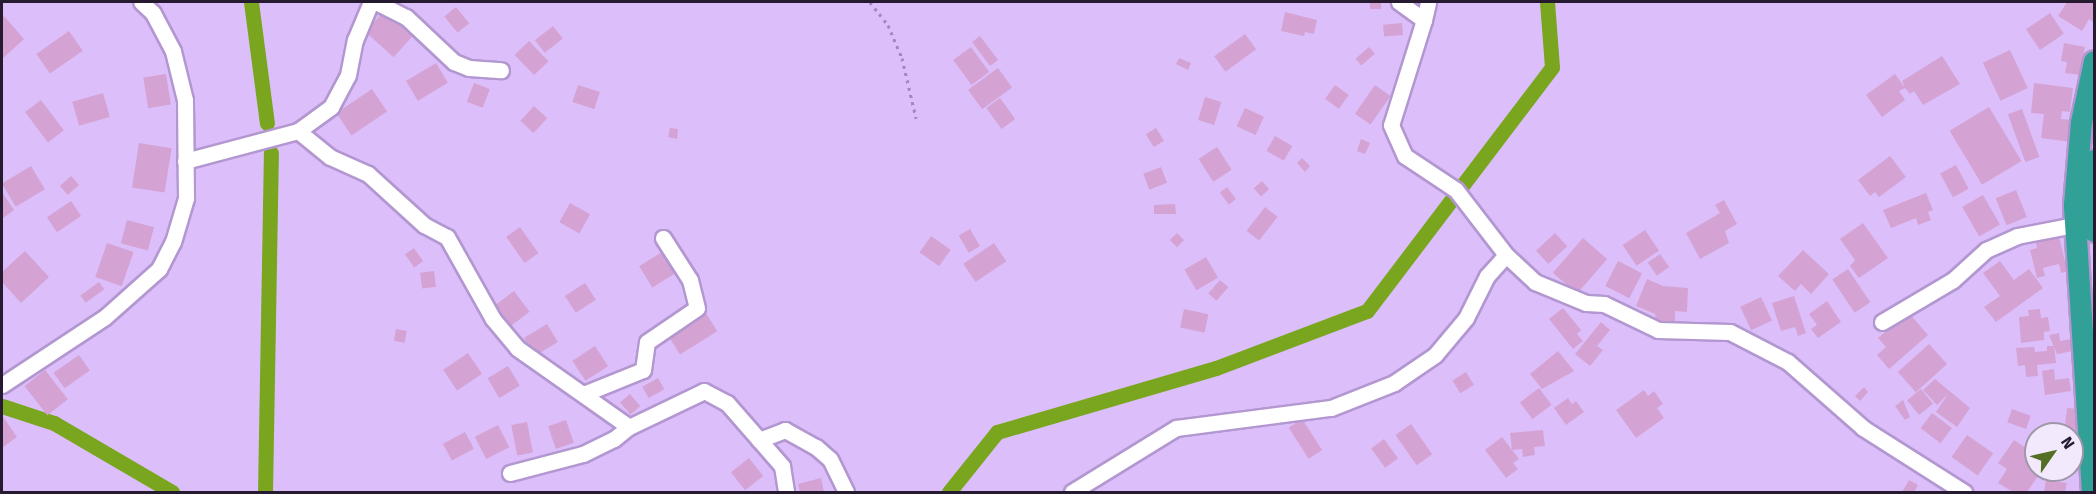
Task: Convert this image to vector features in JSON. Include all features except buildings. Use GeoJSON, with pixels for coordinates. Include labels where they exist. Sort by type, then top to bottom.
{"type":"FeatureCollection","features":[{"type":"Feature","properties":{"kind":"highway"},"geometry":{"type":"LineString","coordinates":[[2092,492],[2087,226],[2078,152],[2094,61]]}},
{"type":"Feature","properties":{"kind":"highway"},"geometry":{"type":"LineString","coordinates":[[2087,226],[2094,160]]}},
{"type":"Feature","properties":{"kind":"street"},"geometry":{"type":"LineString","coordinates":[[2,385],[105,317],[159,269],[186,198],[185,100],[173,51],[153,13],[141,2]]}},
{"type":"Feature","properties":{"kind":"street"},"geometry":{"type":"LineString","coordinates":[[185,161],[298,131],[331,107],[348,75],[355,40],[370,2]]}},
{"type":"Feature","properties":{"kind":"street"},"geometry":{"type":"LineString","coordinates":[[376,2],[406,17],[454,62],[469,68],[501,70]]}},
{"type":"Feature","properties":{"kind":"street"},"geometry":{"type":"LineString","coordinates":[[1399,2],[1424,20]]}},
{"type":"Feature","properties":{"kind":"street"},"geometry":{"type":"LineString","coordinates":[[1428,2],[1391,125],[1405,156],[1456,190],[1506,255],[1535,282],[1586,303],[1604,304],[1658,330],[1730,332],[1788,362],[1863,428],[1964,492]]}},
{"type":"Feature","properties":{"kind":"street"},"geometry":{"type":"LineString","coordinates":[[298,131],[330,157],[368,174],[424,225],[447,237],[493,319],[517,348],[586,393],[629,426]]}},
{"type":"Feature","properties":{"kind":"street"},"geometry":{"type":"LineString","coordinates":[[1882,322],[1953,280],[1986,250],[2017,236],[2087,226]]}},
{"type":"Feature","properties":{"kind":"street"},"geometry":{"type":"LineString","coordinates":[[586,393],[643,370],[647,342],[697,308],[690,280],[663,238]]}},
{"type":"Feature","properties":{"kind":"street"},"geometry":{"type":"LineString","coordinates":[[1072,492],[1176,428],[1331,408],[1394,383],[1435,355],[1466,318],[1487,276],[1506,255]]}},
{"type":"Feature","properties":{"kind":"street"},"geometry":{"type":"LineString","coordinates":[[510,473],[583,454],[615,439],[629,426],[704,391],[727,403],[782,466],[786,492]]}},
{"type":"Feature","properties":{"kind":"street"},"geometry":{"type":"LineString","coordinates":[[759,440],[785,430],[816,447],[830,459],[846,492]]}},
{"type":"Feature","properties":{"kind":"path"},"geometry":{"type":"LineString","coordinates":[[870,2],[888,25],[902,58],[916,118]]}},
{"type":"Feature","properties":{"kind":"waterway"},"geometry":{"type":"LineString","coordinates":[[251,2],[267,123]]}},
{"type":"Feature","properties":{"kind":"waterway"},"geometry":{"type":"LineString","coordinates":[[949,492],[997,432],[1216,368],[1367,311],[1552,67],[1547,2]]}},
{"type":"Feature","properties":{"kind":"waterway"},"geometry":{"type":"LineString","coordinates":[[265,492],[271,153]]}},
{"type":"Feature","properties":{"kind":"waterway"},"geometry":{"type":"LineString","coordinates":[[2,406],[54,423],[172,492]]}}]}
